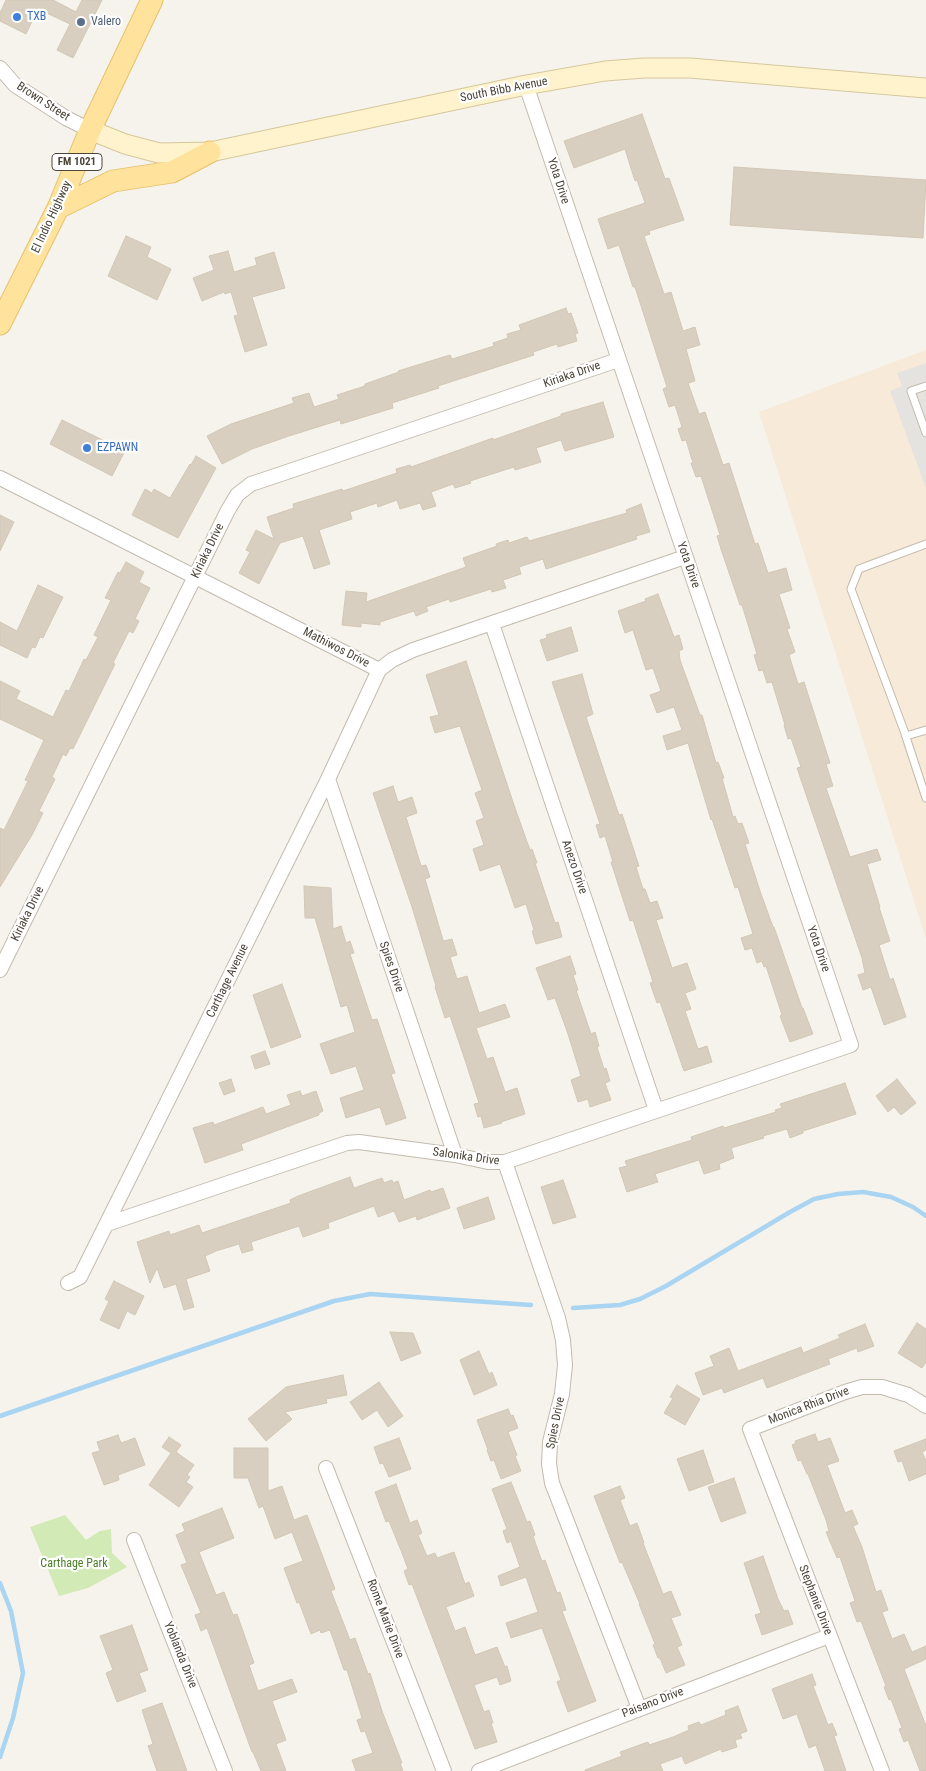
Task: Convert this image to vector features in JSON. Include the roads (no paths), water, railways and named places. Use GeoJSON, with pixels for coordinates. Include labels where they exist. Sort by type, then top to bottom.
{"type":"FeatureCollection","features":[{"type":"Feature","properties":{"kind":"main road","name":"El Indio Highway"},"geometry":{"type":"LineString","coordinates":[[0,324],[58,208],[90,130],[152,0]]}},
{"type":"Feature","properties":{"kind":"main road","name":"South Bibb Avenue"},"geometry":{"type":"LineString","coordinates":[[90,130],[125,144],[159,153],[210,152],[605,70],[672,68],[926,88]]}},
{"type":"Feature","properties":{"kind":"main road"},"geometry":{"type":"LineString","coordinates":[[58,208],[113,180],[172,172],[210,152]]}},
{"type":"Feature","properties":{"kind":"street","name":"Brown Street"},"geometry":{"type":"LineString","coordinates":[[0,68],[15,85],[66,118],[90,130]]}},
{"type":"Feature","properties":{"kind":"street","name":"Yota Drive"},"geometry":{"type":"LineString","coordinates":[[526,85],[851,1045]]}},
{"type":"Feature","properties":{"kind":"street","name":"Kiriaka Drive"},"geometry":{"type":"LineString","coordinates":[[0,970],[227,512],[238,495],[251,484],[618,360]]}},
{"type":"Feature","properties":{"kind":"street","name":"Mathiwos Drive"},"geometry":{"type":"LineString","coordinates":[[0,478],[379,670],[392,660],[413,650],[685,557]]}},
{"type":"Feature","properties":{"kind":"street","name":"Anezo Drive"},"geometry":{"type":"LineString","coordinates":[[492,624],[656,1110]]}},
{"type":"Feature","properties":{"kind":"street","name":"Carthage Avenue"},"geometry":{"type":"LineString","coordinates":[[68,1283],[80,1277],[107,1224],[328,779],[379,670]]}},
{"type":"Feature","properties":{"kind":"street","name":"Spies Drive"},"geometry":{"type":"LineString","coordinates":[[328,779],[455,1155]]}},
{"type":"Feature","properties":{"kind":"street","name":"Salonika Drive"},"geometry":{"type":"LineString","coordinates":[[107,1224],[347,1143],[359,1142],[455,1155],[488,1162],[506,1162],[851,1045]]}},
{"type":"Feature","properties":{"kind":"street","name":"Spies Drive"},"geometry":{"type":"LineString","coordinates":[[506,1162],[558,1318],[563,1340],[565,1365],[562,1394],[550,1442],[549,1464],[552,1483],[639,1708]]}},
{"type":"Feature","properties":{"kind":"street","name":"Monica Rhia Drive"},"geometry":{"type":"LineString","coordinates":[[750,1429],[845,1392],[862,1388],[882,1387],[908,1395],[926,1406]]}},
{"type":"Feature","properties":{"kind":"street","name":"Stephanie Drive"},"geometry":{"type":"LineString","coordinates":[[750,1429],[828,1636],[882,1771]]}},
{"type":"Feature","properties":{"kind":"street","name":"Rome Marie Drive"},"geometry":{"type":"LineString","coordinates":[[326,1468],[444,1771]]}},
{"type":"Feature","properties":{"kind":"street","name":"Yoblanda Drive"},"geometry":{"type":"LineString","coordinates":[[134,1540],[225,1771]]}},
{"type":"Feature","properties":{"kind":"street","name":"Paisano Drive"},"geometry":{"type":"LineString","coordinates":[[479,1771],[828,1636]]}},
{"type":"Feature","properties":{"kind":"lane"},"geometry":{"type":"LineString","coordinates":[[926,386],[911,391],[926,433]]}},
{"type":"Feature","properties":{"kind":"lane"},"geometry":{"type":"LineString","coordinates":[[926,544],[859,568],[851,589],[905,734],[926,798]]}},
{"type":"Feature","properties":{"kind":"lane"},"geometry":{"type":"LineString","coordinates":[[905,734],[906,736],[926,730]]}},
{"type":"Feature","properties":{"kind":"waterway"},"geometry":{"type":"LineString","coordinates":[[573,1308],[620,1305],[640,1299],[666,1286],[814,1199],[838,1194],[863,1192],[891,1197],[913,1207],[926,1216]]}},
{"type":"Feature","properties":{"kind":"waterway"},"geometry":{"type":"LineString","coordinates":[[0,1416],[334,1301],[370,1294],[531,1305]]}},
{"type":"Feature","properties":{"kind":"waterway"},"geometry":{"type":"LineString","coordinates":[[0,1583],[11,1611],[23,1673],[13,1718],[0,1757]]}},
{"type":"Feature","properties":{"kind":"place","name":"TXB"},"geometry":{"type":"Point","coordinates":[17,17]}},
{"type":"Feature","properties":{"kind":"place","name":"Valero"},"geometry":{"type":"Point","coordinates":[81,22]}},
{"type":"Feature","properties":{"kind":"place","name":"EZPAWN"},"geometry":{"type":"Point","coordinates":[87,448]}},
{"type":"Feature","properties":{"kind":"park label","name":"Carthage Park"},"geometry":{"type":"Point","coordinates":[74,1564]}}]}
